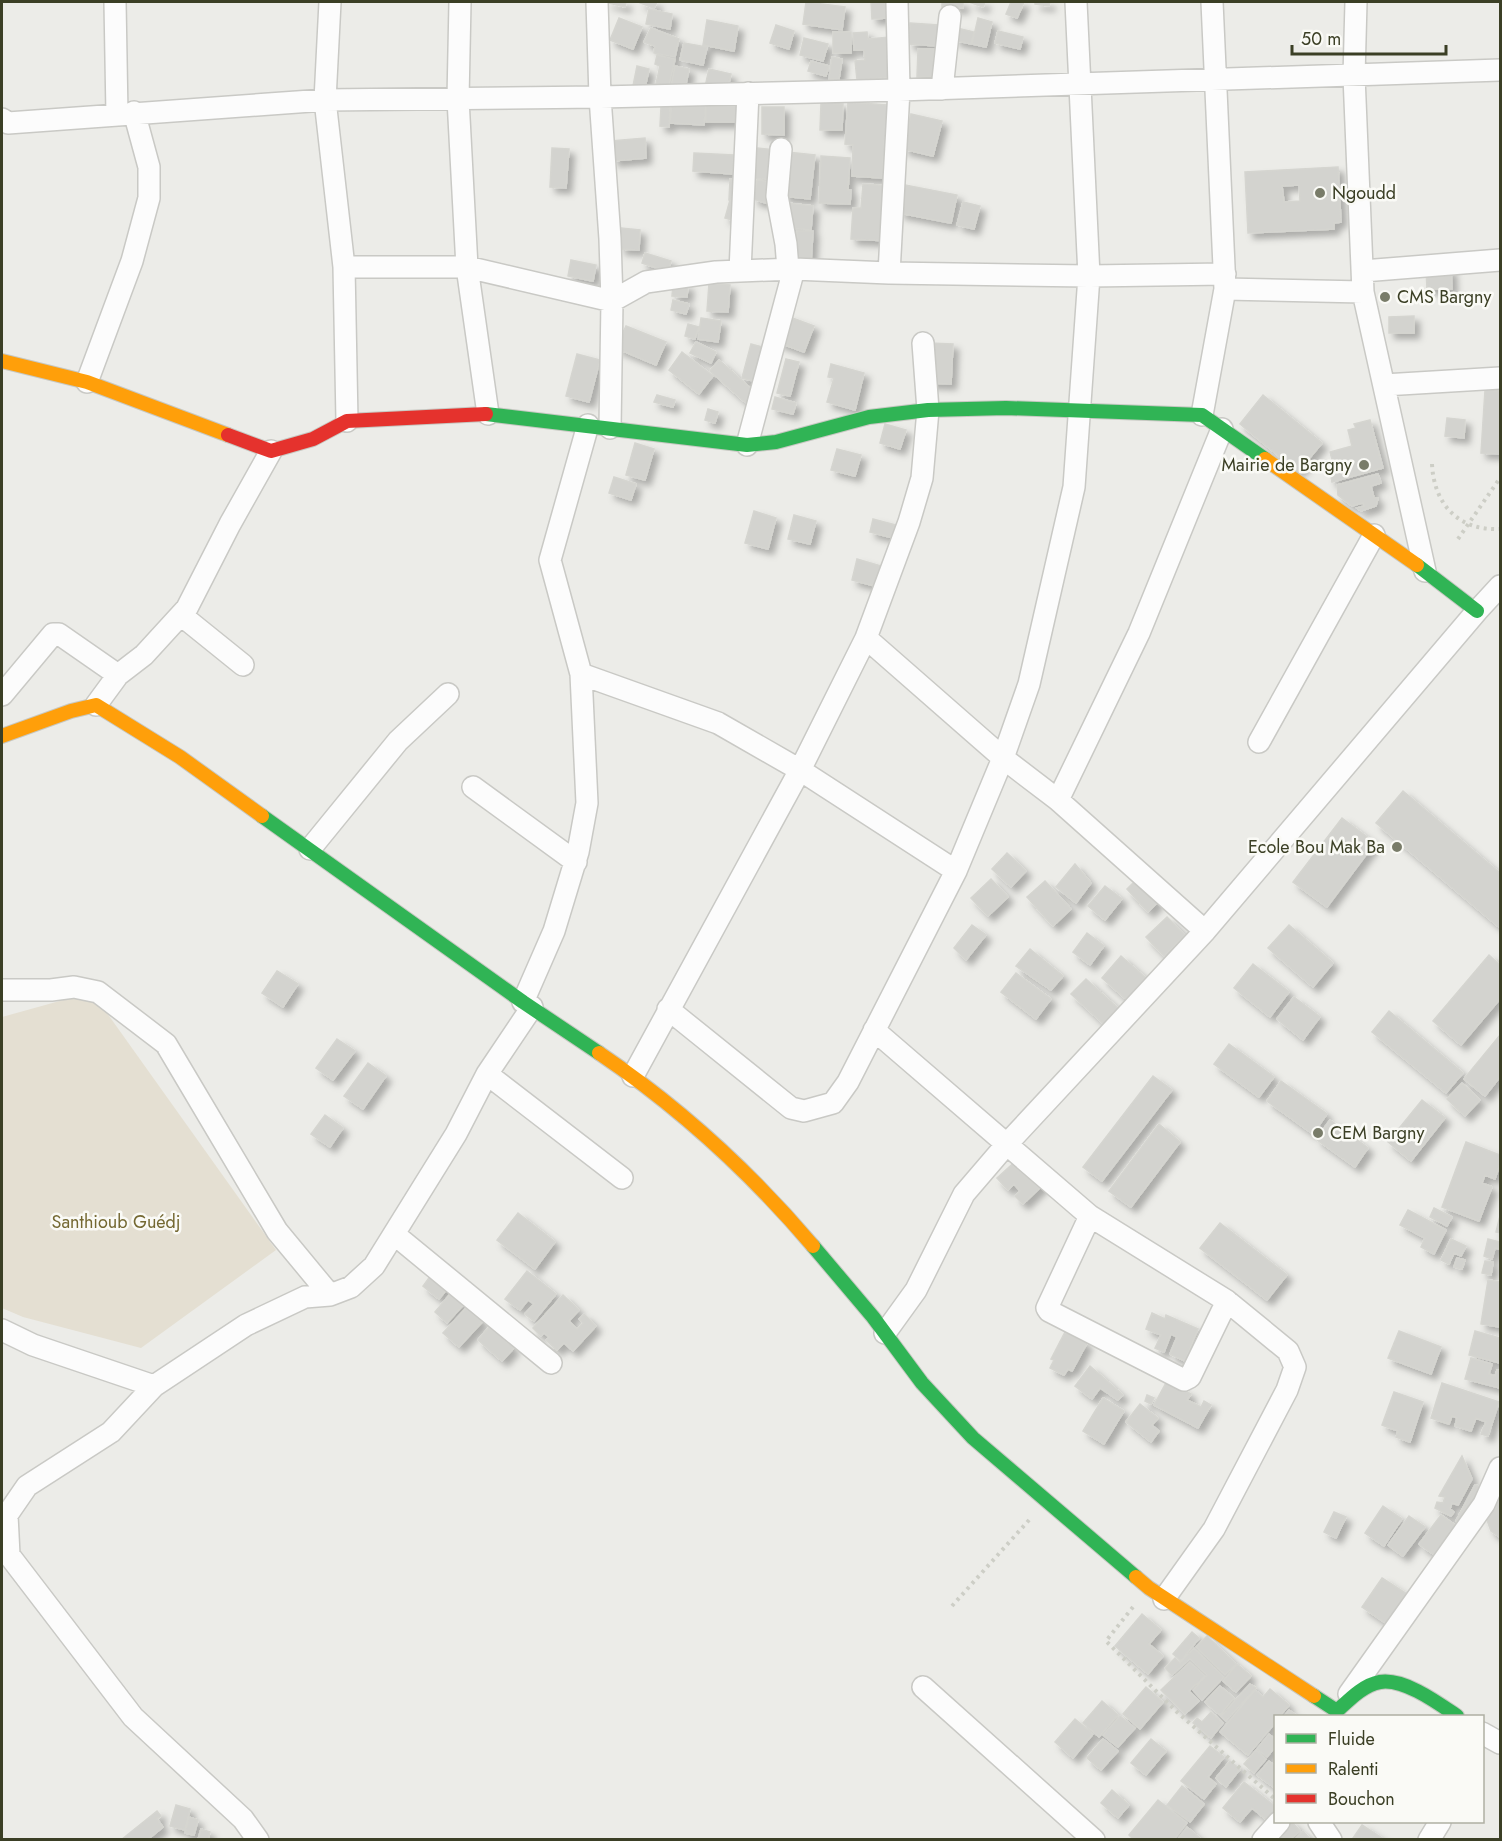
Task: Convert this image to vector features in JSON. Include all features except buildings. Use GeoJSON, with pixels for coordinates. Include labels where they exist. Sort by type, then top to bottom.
{"type":"FeatureCollection","features":[{"type":"Feature","properties":{"kind":"street"},"geometry":{"type":"LineString","coordinates":[[87,382],[132,261],[149,198],[149,166],[125,114],[115,2]]}},
{"type":"Feature","properties":{"kind":"street"},"geometry":{"type":"LineString","coordinates":[[330,2],[325,100],[344,267],[347,421]]}},
{"type":"Feature","properties":{"kind":"street"},"geometry":{"type":"LineString","coordinates":[[460,2],[458,99],[467,267],[488,414]]}},
{"type":"Feature","properties":{"kind":"street"},"geometry":{"type":"LineString","coordinates":[[597,2],[600,98],[612,301],[610,428]]}},
{"type":"Feature","properties":{"kind":"street"},"geometry":{"type":"LineString","coordinates":[[889,273],[899,90],[897,2]]}},
{"type":"Feature","properties":{"kind":"street"},"geometry":{"type":"LineString","coordinates":[[668,1009],[790,1108],[804,1111],[833,1103],[848,1082],[956,871],[1003,758],[1029,684],[1074,487],[1089,276],[1076,2]]}},
{"type":"Feature","properties":{"kind":"street"},"geometry":{"type":"LineString","coordinates":[[1202,415],[1225,282],[1212,2]]}},
{"type":"Feature","properties":{"kind":"street"},"geometry":{"type":"LineString","coordinates":[[1356,2],[1354,76],[1363,281],[1425,571]]}},
{"type":"Feature","properties":{"kind":"street"},"geometry":{"type":"LineString","coordinates":[[942,89],[950,16]]}},
{"type":"Feature","properties":{"kind":"street"},"geometry":{"type":"LineString","coordinates":[[2,119],[8,123],[325,100],[600,98],[1500,70]]}},
{"type":"Feature","properties":{"kind":"street"},"geometry":{"type":"LineString","coordinates":[[740,271],[748,93]]}},
{"type":"Feature","properties":{"kind":"street"},"geometry":{"type":"LineString","coordinates":[[747,444],[791,269],[777,196],[781,148]]}},
{"type":"Feature","properties":{"kind":"street"},"geometry":{"type":"LineString","coordinates":[[344,267],[467,267],[612,301],[646,282],[716,272],[791,269],[1089,276],[1225,282],[1363,281],[1500,260]]}},
{"type":"Feature","properties":{"kind":"street"},"geometry":{"type":"LineString","coordinates":[[633,1076],[800,770],[866,638],[909,522],[922,478],[928,410],[923,343]]}},
{"type":"Feature","properties":{"kind":"street"},"geometry":{"type":"LineString","coordinates":[[2,361],[87,382],[272,451],[313,439],[347,421],[488,414],[747,444],[776,442],[869,417],[928,410],[1006,408],[1202,415],[1425,571],[1476,611]]}},
{"type":"Feature","properties":{"kind":"street"},"geometry":{"type":"LineString","coordinates":[[1384,385],[1500,378]]}},
{"type":"Feature","properties":{"kind":"street"},"geometry":{"type":"LineString","coordinates":[[258,1839],[243,1819],[133,1717],[9,1556],[4,1510],[27,1486],[111,1432],[154,1386],[246,1325],[305,1297],[330,1295],[351,1287],[374,1266],[456,1134],[527,1004],[576,862],[587,803],[581,674],[550,560],[588,425]]}},
{"type":"Feature","properties":{"kind":"street"},"geometry":{"type":"LineString","coordinates":[[1058,800],[1139,633],[1222,429]]}},
{"type":"Feature","properties":{"kind":"street"},"geometry":{"type":"LineString","coordinates":[[4,730],[96,705],[118,675],[144,655],[187,608],[230,524],[272,451]]}},
{"type":"Feature","properties":{"kind":"street"},"geometry":{"type":"LineString","coordinates":[[1259,742],[1374,535]]}},
{"type":"Feature","properties":{"kind":"street"},"geometry":{"type":"LineString","coordinates":[[885,1333],[916,1290],[964,1194],[1006,1145],[1205,931],[1476,611],[1500,586]]}},
{"type":"Feature","properties":{"kind":"street"},"geometry":{"type":"LineString","coordinates":[[181,615],[243,664]]}},
{"type":"Feature","properties":{"kind":"street"},"geometry":{"type":"LineString","coordinates":[[2,695],[54,634],[59,634],[118,675]]}},
{"type":"Feature","properties":{"kind":"street"},"geometry":{"type":"LineString","coordinates":[[866,638],[1003,758],[1058,800],[1205,931]]}},
{"type":"Feature","properties":{"kind":"street"},"geometry":{"type":"LineString","coordinates":[[581,674],[718,723],[800,770],[956,871]]}},
{"type":"Feature","properties":{"kind":"street"},"geometry":{"type":"LineString","coordinates":[[310,849],[398,741],[448,694]]}},
{"type":"Feature","properties":{"kind":"street"},"geometry":{"type":"LineString","coordinates":[[96,705],[180,757],[527,1004],[633,1076],[687,1119],[783,1211],[885,1333],[922,1383],[972,1438],[1157,1594],[1336,1714]]}},
{"type":"Feature","properties":{"kind":"street"},"geometry":{"type":"LineString","coordinates":[[473,787],[576,862]]}},
{"type":"Feature","properties":{"kind":"street"},"geometry":{"type":"LineString","coordinates":[[2,990],[51,990],[74,987],[98,992],[166,1044],[277,1231],[330,1295]]}},
{"type":"Feature","properties":{"kind":"street"},"geometry":{"type":"LineString","coordinates":[[874,1030],[1089,1216],[1227,1301],[1288,1351],[1295,1367],[1287,1390],[1214,1528],[1157,1594]]}},
{"type":"Feature","properties":{"kind":"street"},"geometry":{"type":"LineString","coordinates":[[487,1074],[622,1178]]}},
{"type":"Feature","properties":{"kind":"street"},"geometry":{"type":"LineString","coordinates":[[1089,1216],[1047,1308],[1049,1311],[1184,1380],[1190,1377],[1227,1301]]}},
{"type":"Feature","properties":{"kind":"street"},"geometry":{"type":"LineString","coordinates":[[394,1234],[550,1363]]}},
{"type":"Feature","properties":{"kind":"street"},"geometry":{"type":"LineString","coordinates":[[2,1330],[33,1345],[154,1386]]}},
{"type":"Feature","properties":{"kind":"street"},"geometry":{"type":"LineString","coordinates":[[1336,1714],[1484,1504],[1500,1468]]}},
{"type":"Feature","properties":{"kind":"street"},"geometry":{"type":"LineString","coordinates":[[1336,1714],[1364,1689],[1381,1681],[1395,1682],[1411,1688],[1453,1715]]}},
{"type":"Feature","properties":{"kind":"street"},"geometry":{"type":"LineString","coordinates":[[923,1688],[1094,1839]]}},
{"type":"Feature","properties":{"kind":"street"},"geometry":{"type":"LineString","coordinates":[[1484,1734],[1500,1743]]}},
{"type":"Feature","properties":{"kind":"street"},"geometry":{"type":"LineString","coordinates":[[1263,1839],[1277,1823]]}},
{"type":"Feature","properties":{"kind":"street"},"geometry":{"type":"LineString","coordinates":[[1320,1823],[1331,1839]]}},
{"type":"Feature","properties":{"kind":"street"},"geometry":{"type":"LineString","coordinates":[[1429,1839],[1439,1823]]}},
{"type":"Feature","properties":{"kind":"path"},"geometry":{"type":"LineString","coordinates":[[1432,464],[1436,491],[1452,513],[1468,524],[1489,530],[1500,529]]}},
{"type":"Feature","properties":{"kind":"path"},"geometry":{"type":"LineString","coordinates":[[1458,539],[1500,478]]}},
{"type":"Feature","properties":{"kind":"path"},"geometry":{"type":"LineString","coordinates":[[952,1606],[1046,1501]]}},
{"type":"Feature","properties":{"kind":"path"},"geometry":{"type":"LineString","coordinates":[[1157,1594],[1106,1641],[1177,1712],[1274,1799]]}},
{"type":"Feature","properties":{"kind":"green space","name":"Santhioub Guédj"},"geometry":{"type":"Polygon","coordinates":[[[92,992],[276,1250],[141,1348],[23,1317],[2,1308],[2,1017],[92,992]]]}},
{"type":"Feature","properties":{"kind":"traffic: fast"},"geometry":{"type":"LineString","coordinates":[[486,414],[747,445],[776,442],[869,417],[928,410],[1006,408],[1202,415],[1265,459]]}},
{"type":"Feature","properties":{"kind":"traffic: fast"},"geometry":{"type":"LineString","coordinates":[[1417,565],[1477,611]]}},
{"type":"Feature","properties":{"kind":"traffic: fast"},"geometry":{"type":"LineString","coordinates":[[262,816],[523,1002],[599,1053]]}},
{"type":"Feature","properties":{"kind":"traffic: fast"},"geometry":{"type":"LineString","coordinates":[[813,1246],[873,1317],[922,1383],[973,1438],[1136,1577]]}},
{"type":"Feature","properties":{"kind":"traffic: fast"},"geometry":{"type":"LineString","coordinates":[[1314,1696],[1337,1711],[1368,1686],[1389,1682],[1410,1688],[1455,1715]]}},
{"type":"Feature","properties":{"kind":"traffic: slow"},"geometry":{"type":"LineString","coordinates":[[2,361],[87,382],[228,435]]}},
{"type":"Feature","properties":{"kind":"traffic: slow"},"geometry":{"type":"LineString","coordinates":[[1265,459],[1417,565]]}},
{"type":"Feature","properties":{"kind":"traffic: slow"},"geometry":{"type":"LineString","coordinates":[[2,736],[71,711],[96,705],[180,757],[262,816]]}},
{"type":"Feature","properties":{"kind":"traffic: slow"},"geometry":{"type":"LineString","coordinates":[[599,1053],[629,1074],[713,1142],[765,1193],[813,1246]]}},
{"type":"Feature","properties":{"kind":"traffic: slow"},"geometry":{"type":"LineString","coordinates":[[1136,1577],[1149,1588],[1314,1696]]}},
{"type":"Feature","properties":{"kind":"traffic: jam"},"geometry":{"type":"LineString","coordinates":[[228,435],[271,451],[313,439],[347,421],[486,414]]}},
{"type":"Feature","properties":{"kind":"place","name":"Ngoudd"},"geometry":{"type":"Point","coordinates":[1320,193]}},
{"type":"Feature","properties":{"kind":"place","name":"CMS Bargny"},"geometry":{"type":"Point","coordinates":[1385,297]}},
{"type":"Feature","properties":{"kind":"place","name":"Mairie de Bargny"},"geometry":{"type":"Point","coordinates":[1364,465]}},
{"type":"Feature","properties":{"kind":"place","name":"Ecole Bou Mak Ba"},"geometry":{"type":"Point","coordinates":[1397,847]}},
{"type":"Feature","properties":{"kind":"place","name":"CEM Bargny"},"geometry":{"type":"Point","coordinates":[1318,1133]}}]}
